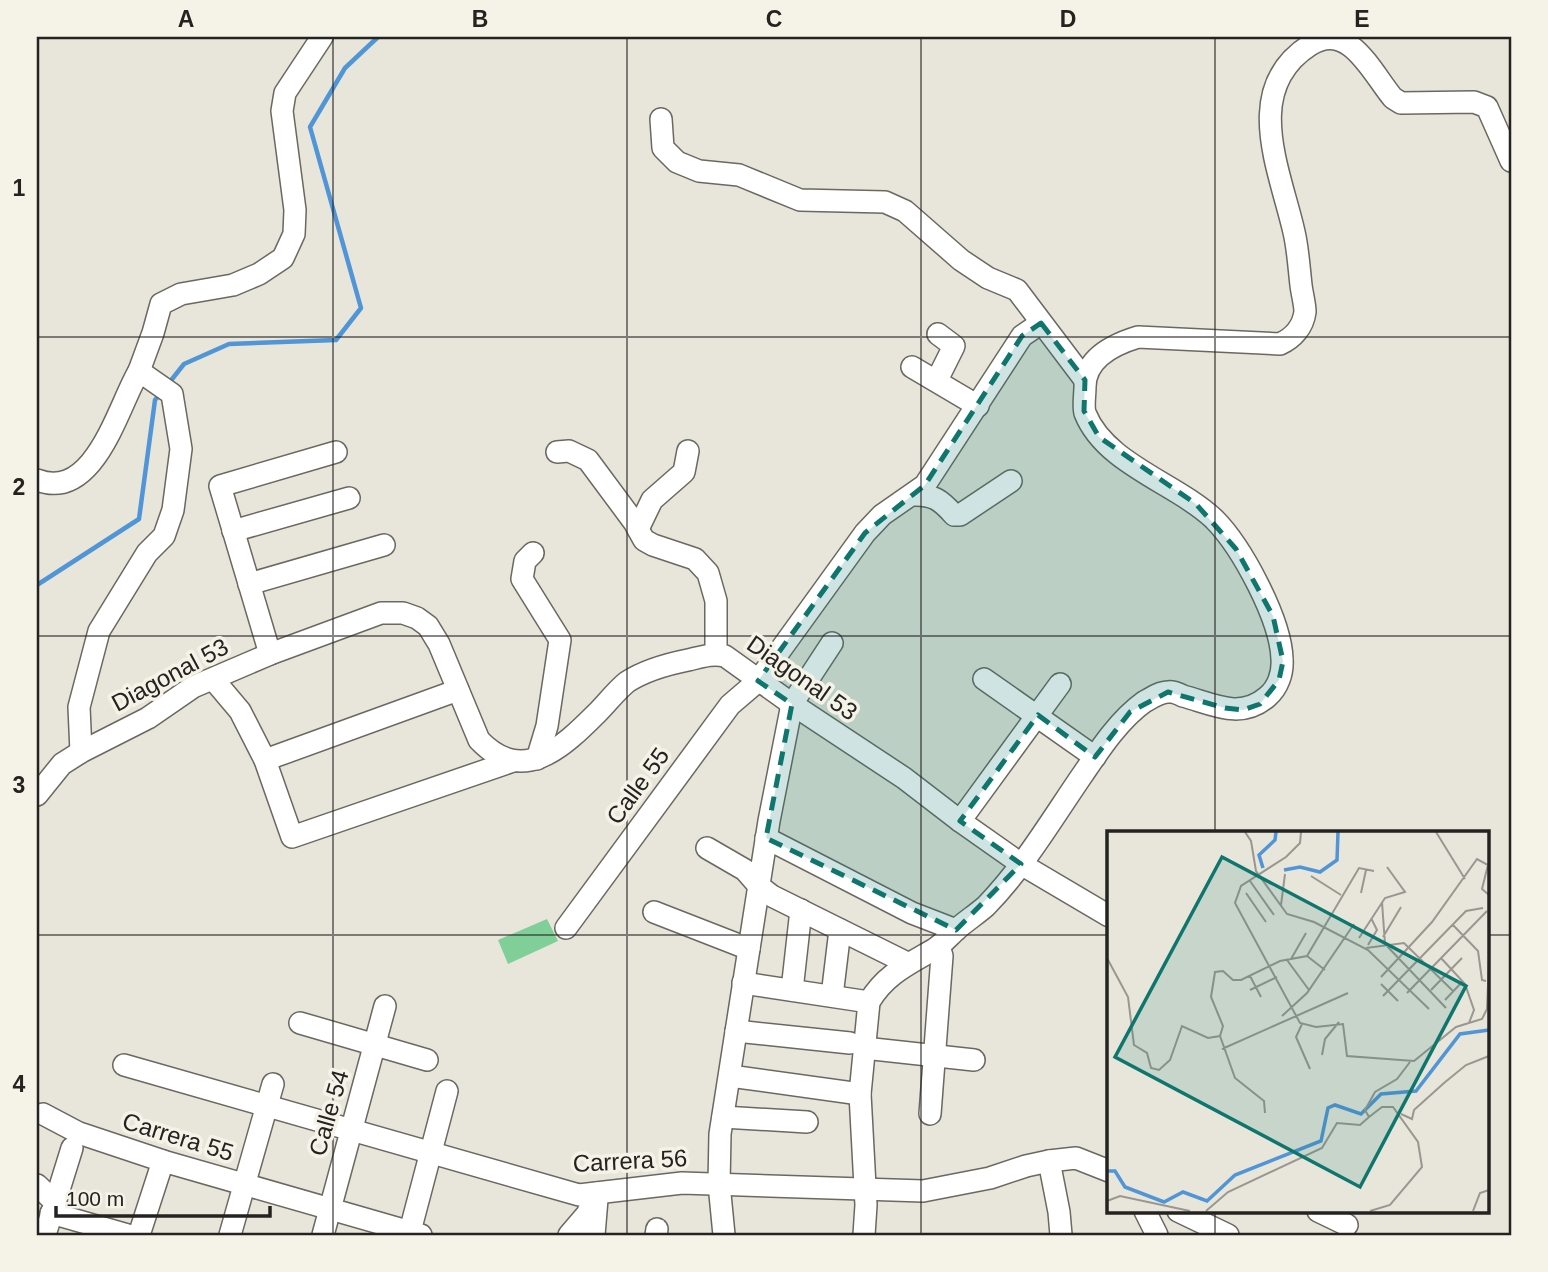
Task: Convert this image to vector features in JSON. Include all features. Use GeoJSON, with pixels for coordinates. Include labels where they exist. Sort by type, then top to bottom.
{"type":"FeatureCollection","features":[{"type":"Feature","properties":{"kind":"street"},"geometry":{"type":"LineString","coordinates":[[37,480],[47,484],[73,478],[100,452],[130,386],[145,375],[161,304],[181,294],[233,285],[259,274],[283,258],[295,234],[295,210],[282,111],[285,93],[322,37]]}},
{"type":"Feature","properties":{"kind":"street"},"geometry":{"type":"LineString","coordinates":[[864,1235],[857,1045],[869,1002],[883,981],[907,963],[939,946],[985,906],[1021,864],[1095,757],[1130,712],[1152,697],[1168,692],[1225,708],[1243,710],[1260,704],[1272,693],[1279,680],[1283,661],[1273,616],[1236,549],[1215,520],[1099,438],[1084,411],[1085,380],[1097,358],[1118,343],[1138,337],[1280,344],[1290,339],[1299,329],[1305,313],[1295,236],[1269,131],[1271,100],[1280,73],[1298,53],[1319,40],[1330,38],[1344,41],[1358,53],[1393,98],[1401,103],[1474,102],[1487,107],[1511,161]]}},
{"type":"Feature","properties":{"kind":"street"},"geometry":{"type":"LineString","coordinates":[[661,119],[663,148],[677,162],[699,171],[739,175],[800,200],[885,202],[905,211],[961,260],[988,278],[1017,290],[1085,380]]}},
{"type":"Feature","properties":{"kind":"street","name":"Calle 55"},"geometry":{"type":"LineString","coordinates":[[566,928],[730,705],[758,681],[865,533],[882,515],[925,485],[1022,336],[1041,323]]}},
{"type":"Feature","properties":{"kind":"street"},"geometry":{"type":"LineString","coordinates":[[937,380],[954,346],[938,334]]}},
{"type":"Feature","properties":{"kind":"street"},"geometry":{"type":"LineString","coordinates":[[912,367],[978,406]]}},
{"type":"Feature","properties":{"kind":"street"},"geometry":{"type":"LineString","coordinates":[[81,752],[79,707],[99,631],[147,553],[164,536],[173,510],[181,449],[172,394],[145,375]]}},
{"type":"Feature","properties":{"kind":"street"},"geometry":{"type":"LineString","coordinates":[[557,452],[569,451],[588,460],[638,529],[643,540],[695,559],[708,573],[716,601],[716,654]]}},
{"type":"Feature","properties":{"kind":"street"},"geometry":{"type":"LineString","coordinates":[[638,529],[652,500],[684,472],[688,451]]}},
{"type":"Feature","properties":{"kind":"street"},"geometry":{"type":"LineString","coordinates":[[270,654],[220,486],[336,452]]}},
{"type":"Feature","properties":{"kind":"street"},"geometry":{"type":"LineString","coordinates":[[912,495],[927,494],[938,498],[954,515],[960,515],[1012,481]]}},
{"type":"Feature","properties":{"kind":"street"},"geometry":{"type":"LineString","coordinates":[[233,531],[349,498]]}},
{"type":"Feature","properties":{"kind":"street"},"geometry":{"type":"LineString","coordinates":[[249,584],[384,545]]}},
{"type":"Feature","properties":{"kind":"street"},"geometry":{"type":"LineString","coordinates":[[533,553],[525,561],[522,579],[560,640],[547,726],[537,759]]}},
{"type":"Feature","properties":{"kind":"street","name":"Diagonal 53"},"geometry":{"type":"LineString","coordinates":[[37,795],[62,764],[148,718],[193,687],[270,654],[381,613],[403,614],[417,618],[428,626],[439,644],[479,740],[490,751],[513,761],[550,755],[635,677],[674,663],[716,654],[725,656],[904,778],[1021,864],[1107,915]]}},
{"type":"Feature","properties":{"kind":"street"},"geometry":{"type":"LineString","coordinates":[[724,1235],[719,1184],[723,1117],[766,838],[792,704],[832,643]]}},
{"type":"Feature","properties":{"kind":"street"},"geometry":{"type":"LineString","coordinates":[[213,679],[240,711],[265,760],[292,837],[513,761]]}},
{"type":"Feature","properties":{"kind":"street"},"geometry":{"type":"LineString","coordinates":[[984,679],[1095,757]]}},
{"type":"Feature","properties":{"kind":"street"},"geometry":{"type":"LineString","coordinates":[[960,821],[1060,684]]}},
{"type":"Feature","properties":{"kind":"street"},"geometry":{"type":"LineString","coordinates":[[265,760],[458,690]]}},
{"type":"Feature","properties":{"kind":"street"},"geometry":{"type":"LineString","coordinates":[[766,838],[912,913],[957,930]]}},
{"type":"Feature","properties":{"kind":"street"},"geometry":{"type":"LineString","coordinates":[[706,848],[744,870],[772,896],[907,963]]}},
{"type":"Feature","properties":{"kind":"street"},"geometry":{"type":"LineString","coordinates":[[792,990],[802,910]]}},
{"type":"Feature","properties":{"kind":"street"},"geometry":{"type":"LineString","coordinates":[[654,912],[749,949]]}},
{"type":"Feature","properties":{"kind":"street"},"geometry":{"type":"LineString","coordinates":[[832,996],[840,930]]}},
{"type":"Feature","properties":{"kind":"street"},"geometry":{"type":"LineString","coordinates":[[930,1114],[942,956],[939,946]]}},
{"type":"Feature","properties":{"kind":"street"},"geometry":{"type":"LineString","coordinates":[[743,983],[869,1002]]}},
{"type":"Feature","properties":{"kind":"street","name":"Calle 54"},"geometry":{"type":"LineString","coordinates":[[323,1235],[385,1006]]}},
{"type":"Feature","properties":{"kind":"street"},"geometry":{"type":"LineString","coordinates":[[300,1023],[427,1060]]}},
{"type":"Feature","properties":{"kind":"street"},"geometry":{"type":"LineString","coordinates":[[736,1031],[974,1060]]}},
{"type":"Feature","properties":{"kind":"street","name":"Carrera 56"},"geometry":{"type":"LineString","coordinates":[[124,1065],[579,1195],[682,1183],[923,1191],[956,1186],[1049,1161],[1076,1158],[1107,1170]]}},
{"type":"Feature","properties":{"kind":"street"},"geometry":{"type":"LineString","coordinates":[[730,1076],[860,1094]]}},
{"type":"Feature","properties":{"kind":"street"},"geometry":{"type":"LineString","coordinates":[[230,1235],[272,1084]]}},
{"type":"Feature","properties":{"kind":"street"},"geometry":{"type":"LineString","coordinates":[[413,1234],[430,1153],[447,1091]]}},
{"type":"Feature","properties":{"kind":"street","name":"Carrera 55"},"geometry":{"type":"LineString","coordinates":[[43,1114],[79,1133],[163,1161],[413,1234]]}},
{"type":"Feature","properties":{"kind":"street"},"geometry":{"type":"LineString","coordinates":[[723,1117],[807,1122]]}},
{"type":"Feature","properties":{"kind":"street"},"geometry":{"type":"LineString","coordinates":[[45,1235],[72,1149]]}},
{"type":"Feature","properties":{"kind":"street"},"geometry":{"type":"LineString","coordinates":[[139,1235],[163,1161]]}},
{"type":"Feature","properties":{"kind":"street"},"geometry":{"type":"LineString","coordinates":[[1049,1161],[1059,1212],[1060,1235]]}},
{"type":"Feature","properties":{"kind":"street"},"geometry":{"type":"LineString","coordinates":[[37,1185],[53,1208],[128,1235]]}},
{"type":"Feature","properties":{"kind":"street"},"geometry":{"type":"LineString","coordinates":[[569,1235],[587,1214],[597,1193]]}},
{"type":"Feature","properties":{"kind":"street"},"geometry":{"type":"LineString","coordinates":[[594,1235],[597,1193]]}},
{"type":"Feature","properties":{"kind":"street"},"geometry":{"type":"LineString","coordinates":[[1145,1212],[1157,1235]]}},
{"type":"Feature","properties":{"kind":"street"},"geometry":{"type":"LineString","coordinates":[[1180,1212],[1228,1235]]}},
{"type":"Feature","properties":{"kind":"street"},"geometry":{"type":"LineString","coordinates":[[1320,1212],[1348,1224]]}},
{"type":"Feature","properties":{"kind":"highlighted area"},"geometry":{"type":"Polygon","coordinates":[[[1041,323],[1085,380],[1084,411],[1099,437],[1196,504],[1236,549],[1273,616],[1283,661],[1279,680],[1260,704],[1243,710],[1225,708],[1168,692],[1130,712],[1095,757],[1038,715],[960,821],[1021,864],[956,930],[766,838],[792,704],[758,681],[865,533],[925,485],[1022,336],[1041,323]]]}},
{"type":"Feature","properties":{"kind":"green space"},"geometry":{"type":"Polygon","coordinates":[[[547,919],[558,941],[508,964],[498,940],[547,919]]]}},
{"type":"Feature","properties":{"kind":"waterway"},"geometry":{"type":"LineString","coordinates":[[169,383],[184,364],[229,344],[336,340],[361,308],[310,127],[345,68],[378,37]]}},
{"type":"Feature","properties":{"kind":"waterway"},"geometry":{"type":"LineString","coordinates":[[37,585],[139,519],[155,400],[161,393]]}}]}
